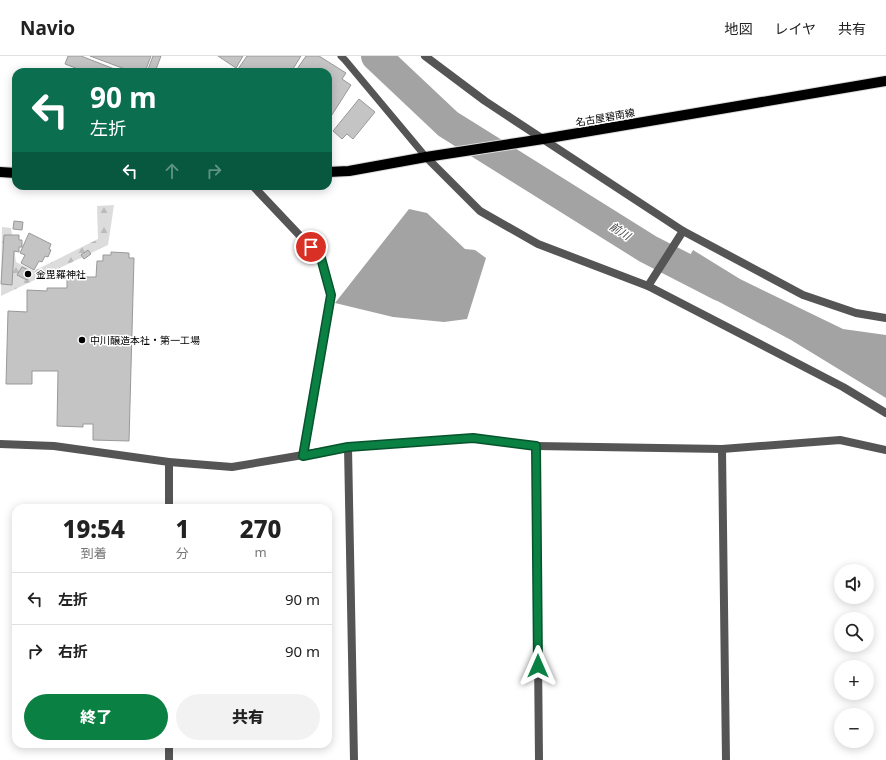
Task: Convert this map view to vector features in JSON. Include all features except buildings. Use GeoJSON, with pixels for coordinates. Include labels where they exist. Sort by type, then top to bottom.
{"type":"FeatureCollection","features":[{"type":"Feature","properties":{"kind":"main road","name":"名古屋碧南線"},"geometry":{"type":"LineString","coordinates":[[332,172],[349,171],[886,81]]}},
{"type":"Feature","properties":{"kind":"main road"},"geometry":{"type":"LineString","coordinates":[[0,172],[12,173]]}},
{"type":"Feature","properties":{"kind":"street"},"geometry":{"type":"LineString","coordinates":[[425,56],[485,100],[682,232],[803,295],[856,313],[886,318]]}},
{"type":"Feature","properties":{"kind":"street"},"geometry":{"type":"LineString","coordinates":[[426,157],[480,211],[538,244],[648,285],[843,387],[886,413]]}},
{"type":"Feature","properties":{"kind":"street"},"geometry":{"type":"LineString","coordinates":[[257,190],[321,258],[331,295],[303,456]]}},
{"type":"Feature","properties":{"kind":"street"},"geometry":{"type":"LineString","coordinates":[[648,285],[682,232]]}},
{"type":"Feature","properties":{"kind":"street"},"geometry":{"type":"LineString","coordinates":[[0,444],[54,446],[169,462],[232,467],[303,456],[348,447],[473,438],[536,446],[722,449],[840,440],[886,450]]}},
{"type":"Feature","properties":{"kind":"street"},"geometry":{"type":"LineString","coordinates":[[536,446],[538,760]]}},
{"type":"Feature","properties":{"kind":"street"},"geometry":{"type":"LineString","coordinates":[[348,447],[354,760]]}},
{"type":"Feature","properties":{"kind":"street"},"geometry":{"type":"LineString","coordinates":[[722,449],[726,760]]}},
{"type":"Feature","properties":{"kind":"street"},"geometry":{"type":"LineString","coordinates":[[169,462],[169,504]]}},
{"type":"Feature","properties":{"kind":"street"},"geometry":{"type":"LineString","coordinates":[[169,748],[169,760]]}},
{"type":"Feature","properties":{"kind":"lane"},"geometry":{"type":"LineString","coordinates":[[341,56],[426,157]]}},
{"type":"Feature","properties":{"kind":"green space"},"geometry":{"type":"Polygon","coordinates":[[[114,205],[108,245],[1,296],[2,227],[11,228],[16,262],[34,271],[98,239],[97,206],[114,205]]]}},
{"type":"Feature","properties":{"kind":"shaded area"},"geometry":{"type":"Polygon","coordinates":[[[409,209],[427,213],[465,249],[475,250],[486,258],[467,319],[444,322],[393,317],[335,303],[409,209]]]}},
{"type":"Feature","properties":{"kind":"shaded area"},"geometry":{"type":"Polygon","coordinates":[[[693,250],[740,279],[843,329],[886,335],[886,398],[791,340],[676,279],[693,250]]]}},
{"type":"Feature","properties":{"kind":"waterway","name":"前川"},"geometry":{"type":"LineString","coordinates":[[376,56],[448,124],[648,249],[720,286]]}},
{"type":"Feature","properties":{"kind":"place","name":"金毘羅神社"},"geometry":{"type":"Point","coordinates":[28,274]}},
{"type":"Feature","properties":{"kind":"place","name":"中川醸造本社・第一工場"},"geometry":{"type":"Point","coordinates":[82,340]}},
{"type":"Feature","properties":{"kind":"route"},"geometry":{"type":"LineString","coordinates":[[311,247],[321,258],[331,295],[303,456],[348,447],[473,438],[536,446],[538,666]]}}]}
